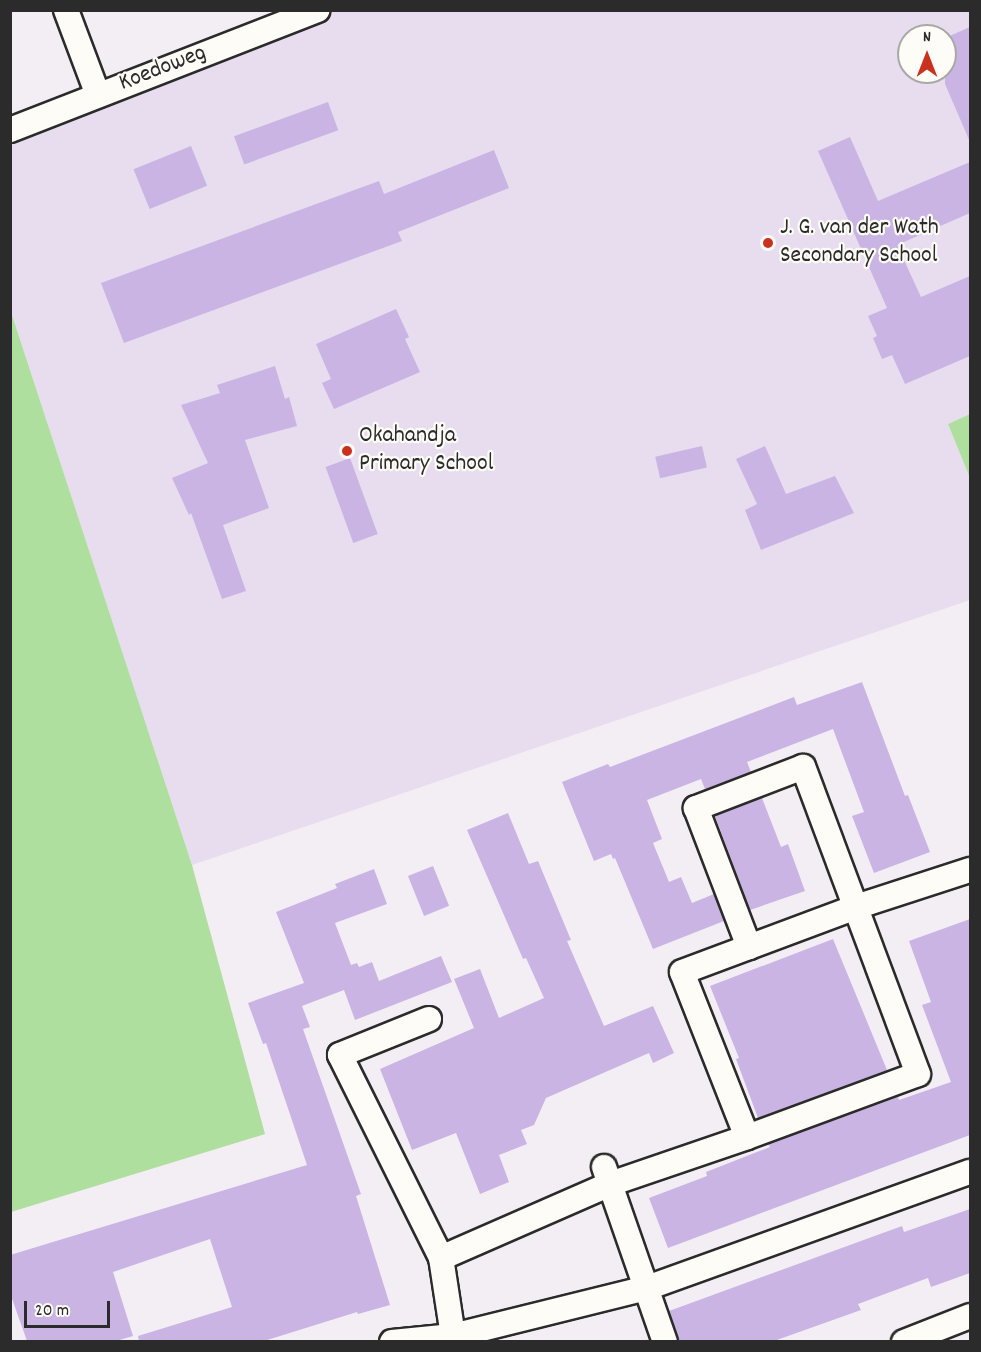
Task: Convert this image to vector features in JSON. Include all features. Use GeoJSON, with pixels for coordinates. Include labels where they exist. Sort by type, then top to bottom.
{"type":"FeatureCollection","features":[{"type":"Feature","properties":{"kind":"street"},"geometry":{"type":"LineString","coordinates":[[66,10],[98,94]]}},
{"type":"Feature","properties":{"kind":"street","name":"Koedoweg"},"geometry":{"type":"LineString","coordinates":[[10,130],[317,10]]}},
{"type":"Feature","properties":{"kind":"street"},"geometry":{"type":"LineString","coordinates":[[441,1258],[607,1175],[747,1137],[918,1074],[803,767],[696,808],[749,947]]}},
{"type":"Feature","properties":{"kind":"street"},"geometry":{"type":"LineString","coordinates":[[747,1137],[682,972],[856,908],[970,870]]}},
{"type":"Feature","properties":{"kind":"street"},"geometry":{"type":"LineString","coordinates":[[429,1019],[340,1055],[441,1258],[453,1336]]}},
{"type":"Feature","properties":{"kind":"street"},"geometry":{"type":"LineString","coordinates":[[392,1341],[453,1336],[647,1288],[970,1172]]}},
{"type":"Feature","properties":{"kind":"street"},"geometry":{"type":"LineString","coordinates":[[607,1175],[664,1341]]}},
{"type":"Feature","properties":{"kind":"street"},"geometry":{"type":"LineString","coordinates":[[904,1341],[970,1317]]}},
{"type":"Feature","properties":{"kind":"shaded area","name":"Okahandja Primary School"},"geometry":{"type":"Polygon","coordinates":[[[317,11],[970,11],[970,414],[948,424],[970,478],[970,600],[192,865],[11,312],[10,130],[317,11]]]}},
{"type":"Feature","properties":{"kind":"green space"},"geometry":{"type":"Polygon","coordinates":[[[11,312],[192,865],[265,1134],[11,1212],[11,312]]]}},
{"type":"Feature","properties":{"kind":"green space"},"geometry":{"type":"Polygon","coordinates":[[[970,414],[970,478],[948,424],[970,414]]]}},
{"type":"Feature","properties":{"kind":"building"},"geometry":{"type":"Polygon","coordinates":[[[970,27],[970,142],[945,84],[957,84],[957,33],[970,27]]]}},
{"type":"Feature","properties":{"kind":"building"},"geometry":{"type":"Polygon","coordinates":[[[328,102],[338,130],[244,164],[234,136],[328,102]]]}},
{"type":"Feature","properties":{"kind":"building"},"geometry":{"type":"Polygon","coordinates":[[[850,137],[878,201],[970,162],[970,213],[897,245],[921,297],[970,276],[970,356],[905,384],[892,355],[882,359],[873,338],[877,336],[868,316],[887,308],[818,151],[850,137]]]}},
{"type":"Feature","properties":{"kind":"building"},"geometry":{"type":"Polygon","coordinates":[[[191,146],[207,186],[150,209],[134,169],[191,146]]]}},
{"type":"Feature","properties":{"kind":"building"},"geometry":{"type":"Polygon","coordinates":[[[494,150],[509,188],[398,232],[402,241],[124,343],[101,283],[379,181],[384,194],[494,150]]]}},
{"type":"Feature","properties":{"kind":"building"},"geometry":{"type":"Polygon","coordinates":[[[396,309],[409,337],[405,339],[420,372],[334,409],[322,383],[331,379],[316,344],[396,309]]]}},
{"type":"Feature","properties":{"kind":"building"},"geometry":{"type":"Polygon","coordinates":[[[275,366],[285,399],[289,397],[297,426],[245,440],[269,508],[223,525],[246,591],[222,599],[191,513],[189,515],[172,478],[208,463],[181,405],[220,393],[217,385],[275,366]]]}},
{"type":"Feature","properties":{"kind":"building"},"geometry":{"type":"Polygon","coordinates":[[[702,446],[707,467],[660,478],[655,457],[702,446]]]}},
{"type":"Feature","properties":{"kind":"building"},"geometry":{"type":"Polygon","coordinates":[[[765,446],[786,494],[835,476],[854,513],[761,550],[745,510],[757,504],[736,459],[765,446]]]}},
{"type":"Feature","properties":{"kind":"building"},"geometry":{"type":"Polygon","coordinates":[[[350,458],[378,534],[353,543],[326,467],[350,458]]]}},
{"type":"Feature","properties":{"kind":"building"},"geometry":{"type":"Polygon","coordinates":[[[862,682],[905,796],[908,795],[930,852],[874,873],[852,816],[864,812],[833,729],[747,762],[751,772],[705,789],[701,779],[647,800],[662,839],[653,843],[669,882],[681,877],[692,903],[714,894],[724,921],[653,949],[615,858],[613,859],[611,854],[594,861],[562,782],[608,764],[610,767],[794,697],[797,705],[862,682]]]}},
{"type":"Feature","properties":{"kind":"building"},"geometry":{"type":"Polygon","coordinates":[[[762,798],[781,847],[788,844],[805,891],[750,910],[715,816],[762,798]]]}},
{"type":"Feature","properties":{"kind":"building"},"geometry":{"type":"Polygon","coordinates":[[[508,813],[529,864],[538,861],[571,940],[567,941],[604,1026],[653,1006],[674,1053],[653,1063],[649,1053],[546,1098],[534,1125],[521,1130],[527,1144],[499,1155],[509,1182],[480,1194],[456,1133],[412,1150],[380,1069],[474,1028],[454,979],[480,969],[499,1018],[544,998],[526,958],[523,959],[467,830],[508,813]]]}},
{"type":"Feature","properties":{"kind":"building"},"geometry":{"type":"Polygon","coordinates":[[[433,866],[449,906],[424,916],[408,876],[433,866]]]}},
{"type":"Feature","properties":{"kind":"building"},"geometry":{"type":"Polygon","coordinates":[[[374,869],[387,904],[335,923],[351,965],[357,963],[359,967],[372,962],[379,981],[441,956],[452,982],[355,1020],[344,990],[302,1006],[310,1027],[303,1029],[361,1194],[356,1196],[390,1305],[358,1314],[357,1312],[264,1341],[139,1341],[138,1336],[232,1307],[210,1239],[113,1272],[133,1336],[116,1341],[27,1341],[10,1293],[10,1255],[307,1165],[266,1043],[263,1044],[248,1003],[304,983],[276,912],[337,888],[335,884],[374,869]]]}},
{"type":"Feature","properties":{"kind":"building"},"geometry":{"type":"Polygon","coordinates":[[[970,919],[970,1135],[668,1248],[649,1198],[707,1176],[706,1172],[770,1147],[768,1144],[898,1097],[899,1100],[951,1082],[922,1005],[931,1002],[909,941],[970,919]]]}},
{"type":"Feature","properties":{"kind":"building"},"geometry":{"type":"Polygon","coordinates":[[[833,939],[887,1070],[758,1118],[736,1059],[739,1058],[710,986],[833,939]]]}},
{"type":"Feature","properties":{"kind":"building"},"geometry":{"type":"Polygon","coordinates":[[[970,1209],[970,1273],[931,1287],[928,1278],[858,1304],[861,1310],[774,1341],[679,1341],[669,1311],[902,1226],[904,1232],[970,1209]]]}},
{"type":"Feature","properties":{"kind":"place","name":"J. G. van der Wath Secondary School"},"geometry":{"type":"Point","coordinates":[768,243]}},
{"type":"Feature","properties":{"kind":"place","name":"Okahandja Primary School"},"geometry":{"type":"Point","coordinates":[347,451]}}]}
